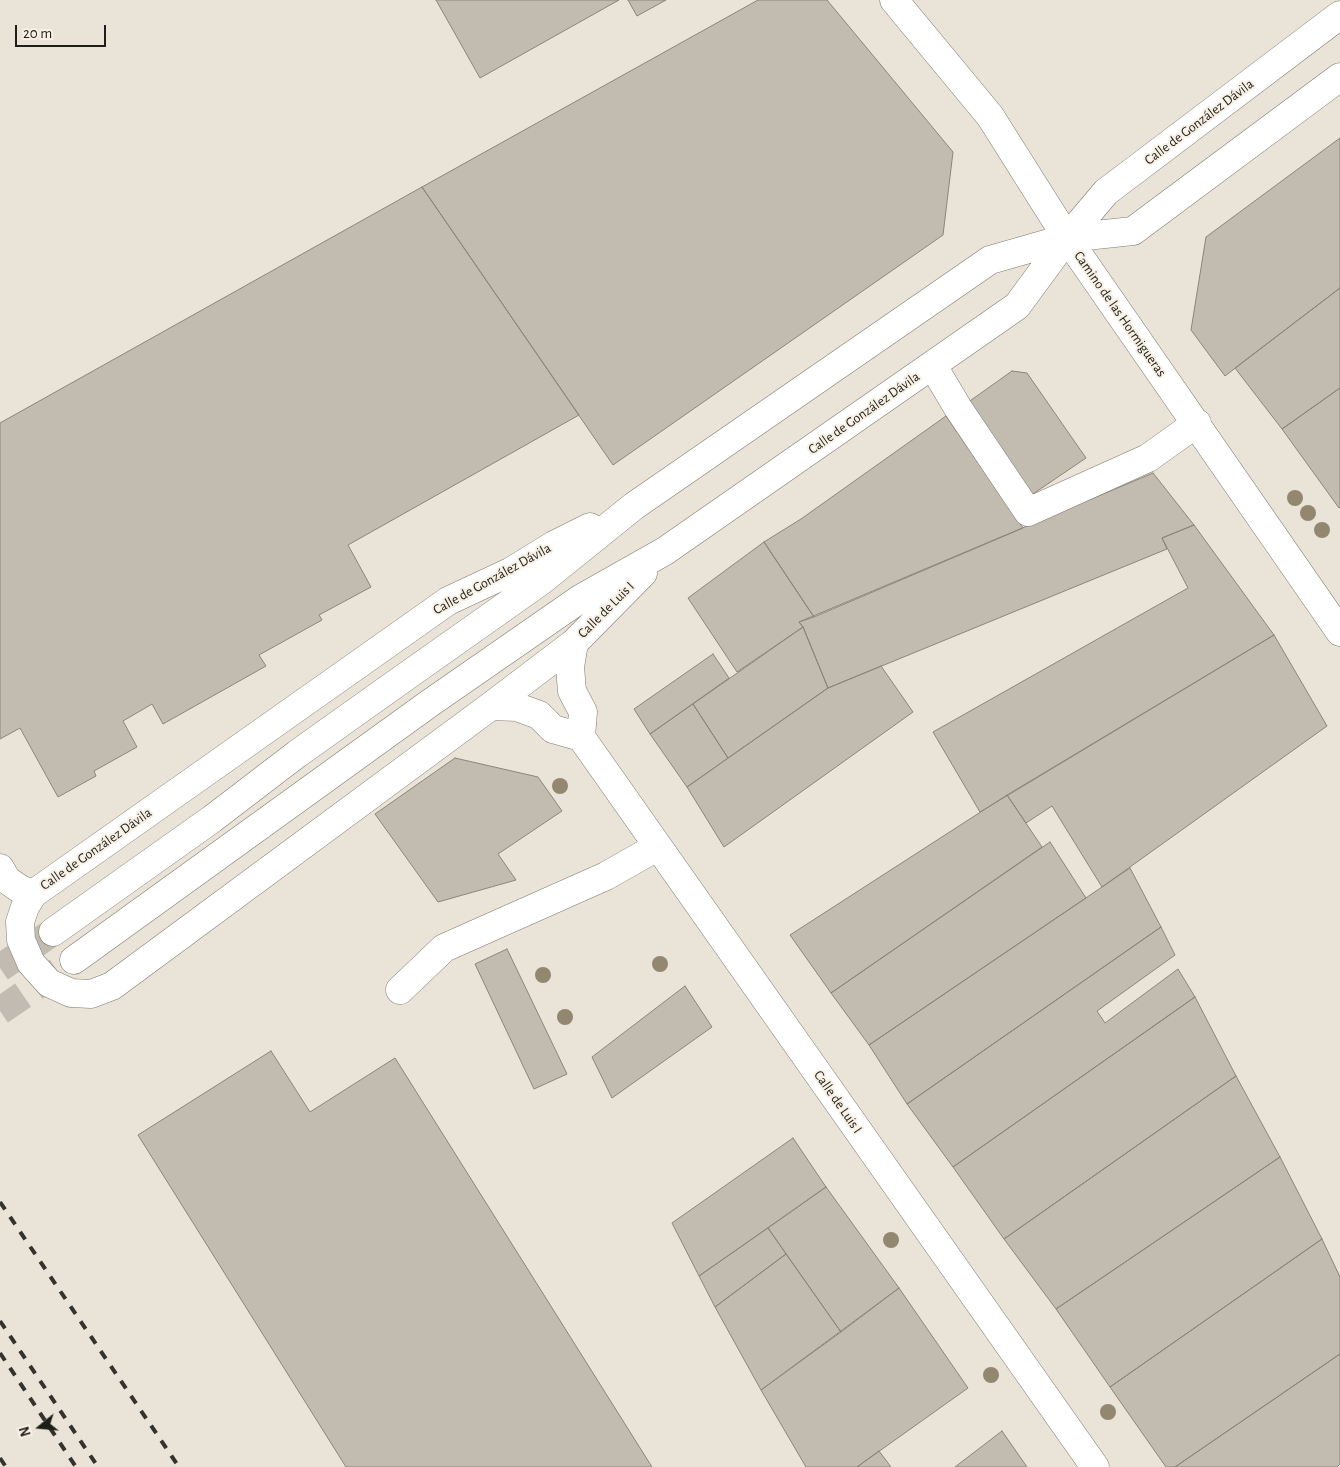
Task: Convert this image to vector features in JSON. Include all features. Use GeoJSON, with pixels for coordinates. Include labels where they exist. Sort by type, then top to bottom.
{"type":"FeatureCollection","features":[{"type":"Feature","properties":{"kind":"street","name":"Camino de las Hormigueras"},"geometry":{"type":"LineString","coordinates":[[894,0],[990,116],[1067,238],[1340,632]]}},
{"type":"Feature","properties":{"kind":"street","name":"Calle de González Dávila"},"geometry":{"type":"LineString","coordinates":[[74,960],[430,703],[564,610],[665,551],[1017,306],[1067,238],[1106,192],[1340,15]]}},
{"type":"Feature","properties":{"kind":"street","name":"Calle de González Dávila"},"geometry":{"type":"LineString","coordinates":[[53,932],[541,580],[634,506],[990,260],[1067,238],[1133,231],[1340,77]]}},
{"type":"Feature","properties":{"kind":"street"},"geometry":{"type":"LineString","coordinates":[[932,366],[1028,512],[1148,458],[1196,423]]}},
{"type":"Feature","properties":{"kind":"street","name":"Calle de González Dávila"},"geometry":{"type":"LineString","coordinates":[[574,643],[112,986],[91,994],[71,993],[49,983],[31,963],[21,940],[20,922],[25,907],[33,894],[448,601],[510,572],[554,545],[634,506]]}},
{"type":"Feature","properties":{"kind":"street","name":"Calle de Luis I"},"geometry":{"type":"LineString","coordinates":[[665,551],[574,643],[570,667],[572,691],[582,712],[581,738],[1095,1467]]}},
{"type":"Feature","properties":{"kind":"street"},"geometry":{"type":"LineString","coordinates":[[491,706],[517,707],[539,716],[553,729],[581,738]]}},
{"type":"Feature","properties":{"kind":"street"},"geometry":{"type":"LineString","coordinates":[[400,990],[444,948],[606,876],[657,847]]}},
{"type":"Feature","properties":{"kind":"street"},"geometry":{"type":"LineString","coordinates":[[0,868],[7,880],[20,890],[33,894]]}},
{"type":"Feature","properties":{"kind":"building"},"geometry":{"type":"Polygon","coordinates":[[[436,0],[619,0],[480,78],[436,0]]]}},
{"type":"Feature","properties":{"kind":"building"},"geometry":{"type":"Polygon","coordinates":[[[628,0],[666,0],[637,16],[628,0]]]}},
{"type":"Feature","properties":{"kind":"building"},"geometry":{"type":"Polygon","coordinates":[[[758,0],[827,0],[953,152],[943,235],[613,465],[422,187],[758,0]]]}},
{"type":"Feature","properties":{"kind":"building"},"geometry":{"type":"Polygon","coordinates":[[[1340,138],[1340,288],[1225,376],[1191,330],[1206,237],[1340,138]]]}},
{"type":"Feature","properties":{"kind":"building"},"geometry":{"type":"Polygon","coordinates":[[[422,187],[579,415],[348,545],[371,587],[319,615],[322,620],[259,655],[266,666],[163,724],[152,704],[123,721],[137,747],[94,771],[96,776],[58,797],[20,728],[0,739],[0,423],[422,187]]]}},
{"type":"Feature","properties":{"kind":"building"},"geometry":{"type":"Polygon","coordinates":[[[1340,288],[1340,388],[1282,429],[1235,368],[1340,288]]]}},
{"type":"Feature","properties":{"kind":"building"},"geometry":{"type":"Polygon","coordinates":[[[1012,371],[1027,373],[1086,458],[1030,496],[967,403],[1012,371]]]}},
{"type":"Feature","properties":{"kind":"building"},"geometry":{"type":"Polygon","coordinates":[[[1340,388],[1340,507],[1339,508],[1282,429],[1340,388]]]}},
{"type":"Feature","properties":{"kind":"building"},"geometry":{"type":"Polygon","coordinates":[[[946,416],[1023,528],[814,617],[764,542],[801,519],[946,416]]]}},
{"type":"Feature","properties":{"kind":"building"},"geometry":{"type":"Polygon","coordinates":[[[1153,473],[1194,525],[1162,538],[1167,549],[828,688],[803,627],[799,622],[1153,473]]]}},
{"type":"Feature","properties":{"kind":"building"},"geometry":{"type":"Polygon","coordinates":[[[1194,525],[1274,635],[980,812],[933,732],[1188,588],[1162,538],[1194,525]]]}},
{"type":"Feature","properties":{"kind":"building"},"geometry":{"type":"Polygon","coordinates":[[[764,542],[814,617],[799,622],[803,627],[737,672],[688,598],[764,542]]]}},
{"type":"Feature","properties":{"kind":"building"},"geometry":{"type":"Polygon","coordinates":[[[803,627],[828,688],[728,758],[693,704],[803,627]]]}},
{"type":"Feature","properties":{"kind":"building"},"geometry":{"type":"Polygon","coordinates":[[[1274,635],[1327,726],[1102,887],[1052,806],[1026,823],[1007,795],[1274,635]]]}},
{"type":"Feature","properties":{"kind":"building"},"geometry":{"type":"Polygon","coordinates":[[[713,654],[729,678],[650,734],[634,709],[713,654]]]}},
{"type":"Feature","properties":{"kind":"building"},"geometry":{"type":"Polygon","coordinates":[[[881,666],[913,712],[724,847],[687,787],[828,688],[881,666]]]}},
{"type":"Feature","properties":{"kind":"building"},"geometry":{"type":"Polygon","coordinates":[[[693,704],[728,758],[687,787],[650,734],[693,704]]]}},
{"type":"Feature","properties":{"kind":"building"},"geometry":{"type":"Polygon","coordinates":[[[455,758],[538,777],[562,811],[498,854],[516,880],[438,902],[375,814],[455,758]]]}},
{"type":"Feature","properties":{"kind":"building"},"geometry":{"type":"Polygon","coordinates":[[[1007,795],[1042,847],[831,993],[790,935],[1007,795]]]}},
{"type":"Feature","properties":{"kind":"building"},"geometry":{"type":"Polygon","coordinates":[[[1050,842],[1086,898],[869,1045],[831,993],[1050,842]]]}},
{"type":"Feature","properties":{"kind":"building"},"geometry":{"type":"Polygon","coordinates":[[[1130,868],[1161,927],[907,1104],[869,1045],[1130,868]]]}},
{"type":"Feature","properties":{"kind":"building"},"geometry":{"type":"Polygon","coordinates":[[[1161,927],[1175,955],[1097,1011],[1105,1023],[1178,969],[1195,997],[953,1167],[907,1104],[1161,927]]]}},
{"type":"Feature","properties":{"kind":"building"},"geometry":{"type":"Polygon","coordinates":[[[507,949],[567,1074],[534,1089],[475,964],[507,949]]]}},
{"type":"Feature","properties":{"kind":"building"},"geometry":{"type":"Polygon","coordinates":[[[685,986],[712,1027],[612,1098],[592,1057],[685,986]]]}},
{"type":"Feature","properties":{"kind":"building"},"geometry":{"type":"Polygon","coordinates":[[[1195,997],[1236,1076],[1004,1239],[953,1167],[1195,997]]]}},
{"type":"Feature","properties":{"kind":"building"},"geometry":{"type":"Polygon","coordinates":[[[271,1051],[310,1112],[395,1058],[652,1467],[346,1467],[138,1135],[271,1051]]]}},
{"type":"Feature","properties":{"kind":"building"},"geometry":{"type":"Polygon","coordinates":[[[1236,1076],[1280,1157],[1056,1309],[1004,1239],[1236,1076]]]}},
{"type":"Feature","properties":{"kind":"building"},"geometry":{"type":"Polygon","coordinates":[[[793,1138],[826,1187],[699,1276],[672,1223],[793,1138]]]}},
{"type":"Feature","properties":{"kind":"building"},"geometry":{"type":"Polygon","coordinates":[[[1280,1157],[1322,1239],[1110,1387],[1056,1309],[1280,1157]]]}},
{"type":"Feature","properties":{"kind":"building"},"geometry":{"type":"Polygon","coordinates":[[[826,1187],[899,1288],[841,1332],[768,1228],[826,1187]]]}},
{"type":"Feature","properties":{"kind":"building"},"geometry":{"type":"Polygon","coordinates":[[[768,1228],[786,1254],[715,1307],[699,1276],[768,1228]]]}},
{"type":"Feature","properties":{"kind":"building"},"geometry":{"type":"Polygon","coordinates":[[[1322,1239],[1340,1277],[1340,1354],[1175,1467],[1166,1467],[1110,1387],[1322,1239]]]}},
{"type":"Feature","properties":{"kind":"building"},"geometry":{"type":"Polygon","coordinates":[[[786,1254],[841,1332],[761,1390],[715,1307],[786,1254]]]}},
{"type":"Feature","properties":{"kind":"building"},"geometry":{"type":"Polygon","coordinates":[[[899,1288],[968,1388],[857,1467],[806,1467],[761,1390],[899,1288]]]}},
{"type":"Feature","properties":{"kind":"building"},"geometry":{"type":"Polygon","coordinates":[[[1340,1354],[1340,1464],[1337,1467],[1175,1467],[1340,1354]]]}},
{"type":"Feature","properties":{"kind":"building"},"geometry":{"type":"Polygon","coordinates":[[[1002,1431],[1027,1467],[955,1467],[1002,1431]]]}},
{"type":"Feature","properties":{"kind":"building"},"geometry":{"type":"Polygon","coordinates":[[[879,1451],[891,1467],[857,1467],[879,1451]]]}},
{"type":"Feature","properties":{"kind":"tunnel"},"geometry":{"type":"LineString","coordinates":[[0,968],[53,932]]}},
{"type":"Feature","properties":{"kind":"tunnel"},"geometry":{"type":"LineString","coordinates":[[0,1011],[74,960]]}},
{"type":"Feature","properties":{"kind":"railway"},"geometry":{"type":"LineString","coordinates":[[0,1202],[179,1467]]}},
{"type":"Feature","properties":{"kind":"railway"},"geometry":{"type":"LineString","coordinates":[[0,1321],[98,1467]]}},
{"type":"Feature","properties":{"kind":"railway"},"geometry":{"type":"LineString","coordinates":[[0,1353],[76,1467]]}},
{"type":"Feature","properties":{"kind":"railway"},"geometry":{"type":"LineString","coordinates":[[0,1458],[6,1467]]}}]}
